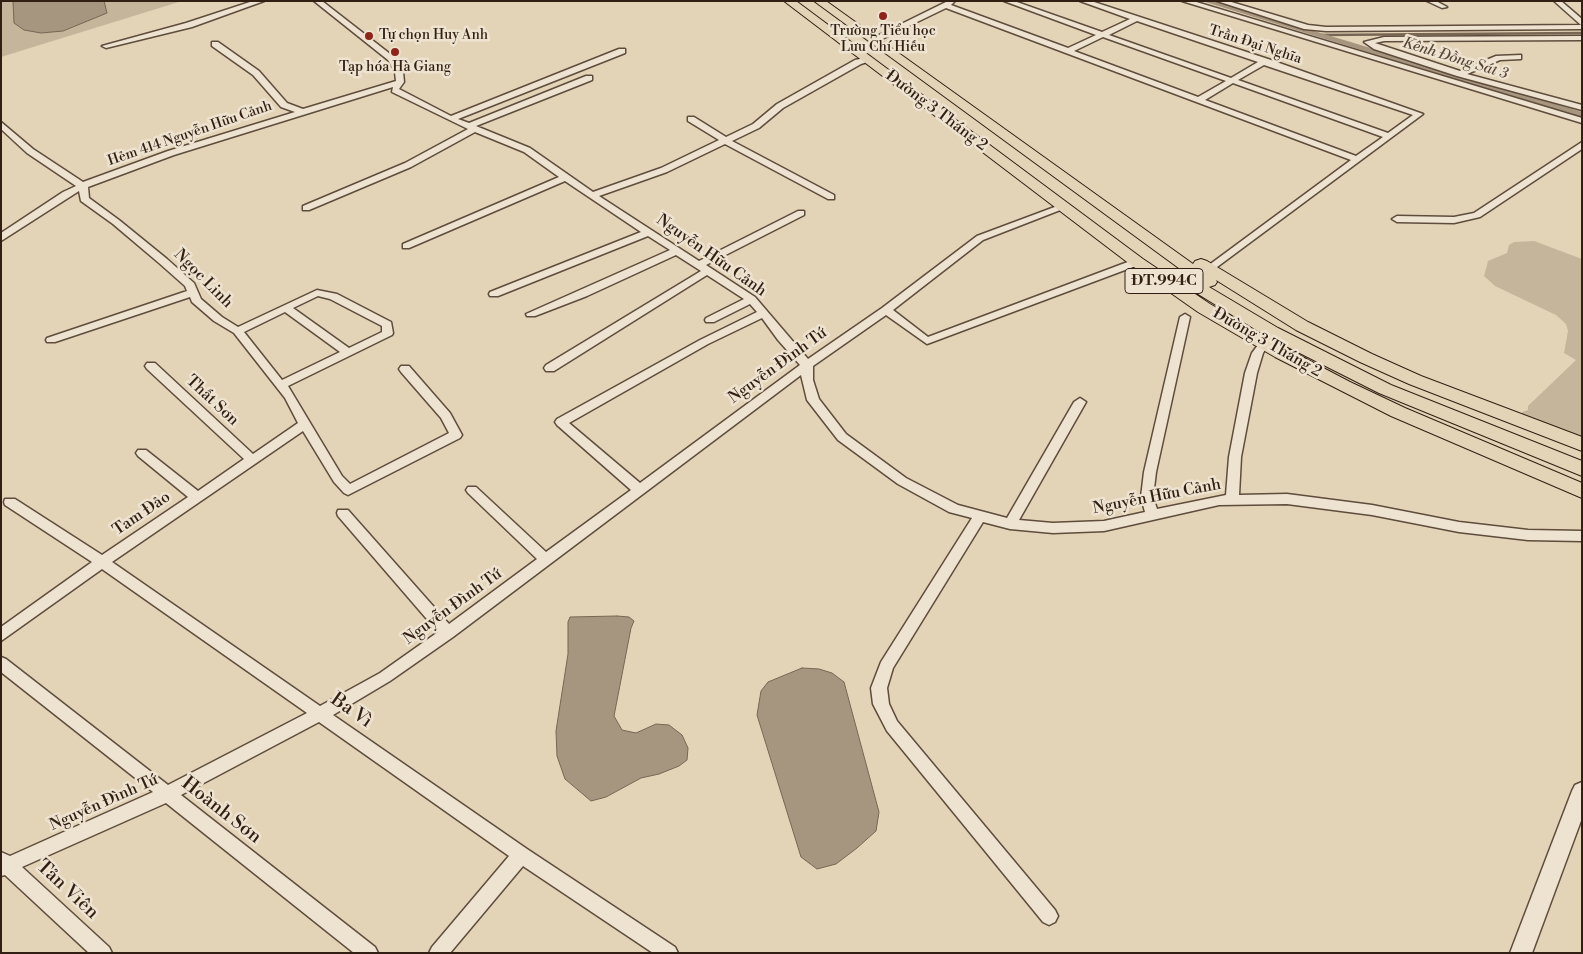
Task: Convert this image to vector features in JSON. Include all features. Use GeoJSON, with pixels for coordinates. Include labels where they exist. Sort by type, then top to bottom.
{"type":"FeatureCollection","features":[{"type":"Feature","properties":{"kind":"main road","name":"Đường 3 Tháng 2"},"geometry":{"type":"LineString","coordinates":[[789,1],[867,46],[899,55],[1209,270],[1302,326],[1415,380],[1582,444]]}},
{"type":"Feature","properties":{"kind":"main road","name":"Đường 3 Tháng 2"},"geometry":{"type":"LineString","coordinates":[[805,1],[1130,241],[1194,285],[1272,332],[1385,389],[1582,469]]}},
{"type":"Feature","properties":{"kind":"main road","name":"Đường 3 Tháng 2"},"geometry":{"type":"LineString","coordinates":[[819,1],[867,46],[1063,207],[1188,297],[1316,372],[1398,412],[1582,491]]}},
{"type":"Feature","properties":{"kind":"main road","name":"Đường 3 Tháng 2"},"geometry":{"type":"LineString","coordinates":[[830,1],[867,46]]}},
{"type":"Feature","properties":{"kind":"main road","name":"Đường 3 Tháng 2"},"geometry":{"type":"LineString","coordinates":[[899,55],[1145,237],[1216,286],[1286,326],[1396,381],[1582,456]]}},
{"type":"Feature","properties":{"kind":"street"},"geometry":{"type":"LineString","coordinates":[[106,46],[189,25],[261,1]]}},
{"type":"Feature","properties":{"kind":"street","name":"Nguyễn Hữu Cảnh"},"geometry":{"type":"LineString","coordinates":[[317,1],[391,59],[400,72],[400,82],[394,90],[451,119],[527,150],[592,196],[751,299],[782,338],[808,365],[807,380],[813,400],[842,437],[902,481],[954,509],[1010,524],[1052,528],[1104,526],[1196,504],[1232,500],[1287,499],[1372,510],[1459,527],[1528,535],[1582,536]]}},
{"type":"Feature","properties":{"kind":"street"},"geometry":{"type":"LineString","coordinates":[[592,196],[664,170],[756,126],[780,106],[858,62],[867,46],[955,1]]}},
{"type":"Feature","properties":{"kind":"street"},"geometry":{"type":"LineString","coordinates":[[1007,1],[1389,136]]}},
{"type":"Feature","properties":{"kind":"street","name":"Trần Đại Nghĩa"},"geometry":{"type":"LineString","coordinates":[[1083,1],[1419,114],[1389,136]]}},
{"type":"Feature","properties":{"kind":"street"},"geometry":{"type":"LineString","coordinates":[[1185,1],[1582,121]]}},
{"type":"Feature","properties":{"kind":"street"},"geometry":{"type":"LineString","coordinates":[[1220,1],[1307,27],[1326,30],[1582,27]]}},
{"type":"Feature","properties":{"kind":"street"},"geometry":{"type":"LineString","coordinates":[[1430,1],[1444,7]]}},
{"type":"Feature","properties":{"kind":"street"},"geometry":{"type":"LineString","coordinates":[[1557,1],[1582,23]]}},
{"type":"Feature","properties":{"kind":"street"},"geometry":{"type":"LineString","coordinates":[[946,6],[1358,160]]}},
{"type":"Feature","properties":{"kind":"street"},"geometry":{"type":"LineString","coordinates":[[1068,51],[1136,19]]}},
{"type":"Feature","properties":{"kind":"street"},"geometry":{"type":"LineString","coordinates":[[1582,38],[1384,39],[1368,42],[1377,47],[1460,74],[1582,108]]}},
{"type":"Feature","properties":{"kind":"street"},"geometry":{"type":"LineString","coordinates":[[215,44],[256,73],[284,105],[303,112]]}},
{"type":"Feature","properties":{"kind":"street"},"geometry":{"type":"LineString","coordinates":[[451,119],[622,50]]}},
{"type":"Feature","properties":{"kind":"street"},"geometry":{"type":"LineString","coordinates":[[1460,74],[1499,58],[1518,56]]}},
{"type":"Feature","properties":{"kind":"street"},"geometry":{"type":"LineString","coordinates":[[1199,100],[1266,61]]}},
{"type":"Feature","properties":{"kind":"street"},"geometry":{"type":"LineString","coordinates":[[306,208],[408,164],[472,128],[589,78]]}},
{"type":"Feature","properties":{"kind":"street","name":"Hẻm 414 Nguyễn Hữu Cảnh"},"geometry":{"type":"LineString","coordinates":[[1,238],[66,194],[83,186],[171,153],[400,82]]}},
{"type":"Feature","properties":{"kind":"street"},"geometry":{"type":"LineString","coordinates":[[691,119],[726,141],[832,197]]}},
{"type":"Feature","properties":{"kind":"street","name":"Ngọc Linh"},"geometry":{"type":"LineString","coordinates":[[1,124],[30,152],[83,186],[84,199],[116,222],[163,261],[190,285],[196,300],[218,319],[238,331],[290,397],[338,479],[348,490],[456,435],[446,416],[405,369]]}},
{"type":"Feature","properties":{"kind":"street"},"geometry":{"type":"LineString","coordinates":[[1209,270],[1389,136]]}},
{"type":"Feature","properties":{"kind":"street"},"geometry":{"type":"LineString","coordinates":[[1397,219],[1454,220],[1477,215],[1582,145]]}},
{"type":"Feature","properties":{"kind":"street"},"geometry":{"type":"LineString","coordinates":[[406,246],[498,205],[566,178]]}},
{"type":"Feature","properties":{"kind":"street","name":"Nguyễn Đình Tứ"},"geometry":{"type":"LineString","coordinates":[[4,864],[167,794],[320,714],[385,677],[448,633],[808,365],[886,310],[980,238],[1063,207]]}},
{"type":"Feature","properties":{"kind":"street"},"geometry":{"type":"LineString","coordinates":[[550,368],[702,268],[801,212]]}},
{"type":"Feature","properties":{"kind":"street"},"geometry":{"type":"LineString","coordinates":[[494,294],[649,232]]}},
{"type":"Feature","properties":{"kind":"street"},"geometry":{"type":"LineString","coordinates":[[531,314],[583,294],[676,251]]}},
{"type":"Feature","properties":{"kind":"street"},"geometry":{"type":"LineString","coordinates":[[886,310],[927,341],[1137,262]]}},
{"type":"Feature","properties":{"kind":"street"},"geometry":{"type":"LineString","coordinates":[[52,340],[193,293]]}},
{"type":"Feature","properties":{"kind":"street"},"geometry":{"type":"LineString","coordinates":[[238,331],[317,293],[333,296],[387,324],[388,333],[281,385]]}},
{"type":"Feature","properties":{"kind":"street"},"geometry":{"type":"LineString","coordinates":[[710,320],[751,299]]}},
{"type":"Feature","properties":{"kind":"street"},"geometry":{"type":"LineString","coordinates":[[286,308],[348,352]]}},
{"type":"Feature","properties":{"kind":"street"},"geometry":{"type":"LineString","coordinates":[[640,490],[562,422],[704,342],[764,313]]}},
{"type":"Feature","properties":{"kind":"street"},"geometry":{"type":"LineString","coordinates":[[1153,515],[1147,497],[1150,472],[1185,316]]}},
{"type":"Feature","properties":{"kind":"street"},"geometry":{"type":"LineString","coordinates":[[1232,500],[1235,457],[1251,373],[1258,353],[1265,343]]}},
{"type":"Feature","properties":{"kind":"street","name":"Thất Sơn"},"geometry":{"type":"LineString","coordinates":[[151,366],[251,459]]}},
{"type":"Feature","properties":{"kind":"street"},"geometry":{"type":"LineString","coordinates":[[1010,524],[1080,402]]}},
{"type":"Feature","properties":{"kind":"street","name":"Tam Đảo"},"geometry":{"type":"LineString","coordinates":[[1,635],[102,562],[305,424]]}},
{"type":"Feature","properties":{"kind":"street"},"geometry":{"type":"LineString","coordinates":[[142,453],[197,497]]}},
{"type":"Feature","properties":{"kind":"street"},"geometry":{"type":"LineString","coordinates":[[472,490],[546,560]]}},
{"type":"Feature","properties":{"kind":"street","name":"Ba Vì"},"geometry":{"type":"LineString","coordinates":[[10,502],[102,562],[521,854],[669,953]]}},
{"type":"Feature","properties":{"kind":"street"},"geometry":{"type":"LineString","coordinates":[[344,512],[448,633]]}},
{"type":"Feature","properties":{"kind":"street"},"geometry":{"type":"LineString","coordinates":[[980,516],[886,666],[879,688],[881,704],[892,726],[1049,916]]}},
{"type":"Feature","properties":{"kind":"street","name":"Hoành Sơn"},"geometry":{"type":"LineString","coordinates":[[1,663],[369,953]]}},
{"type":"Feature","properties":{"kind":"street"},"geometry":{"type":"LineString","coordinates":[[1521,953],[1582,791]]}},
{"type":"Feature","properties":{"kind":"street"},"geometry":{"type":"LineString","coordinates":[[438,953],[521,854]]}},
{"type":"Feature","properties":{"kind":"street","name":"Tản Viên"},"geometry":{"type":"LineString","coordinates":[[4,864],[104,953]]}},
{"type":"Feature","properties":{"kind":"shaded area"},"geometry":{"type":"Polygon","coordinates":[[[1,1],[182,1],[1,57],[1,1]]]}},
{"type":"Feature","properties":{"kind":"shaded area"},"geometry":{"type":"Polygon","coordinates":[[[13,1],[104,1],[107,13],[63,31],[41,33],[24,30],[14,23],[13,1]]]}},
{"type":"Feature","properties":{"kind":"shaded area"},"geometry":{"type":"Polygon","coordinates":[[[1534,241],[1582,259],[1582,439],[1524,417],[1522,412],[1528,410],[1528,406],[1576,360],[1564,353],[1568,331],[1566,324],[1556,315],[1495,286],[1484,276],[1488,261],[1507,253],[1509,245],[1514,242],[1534,241]]]}},
{"type":"Feature","properties":{"kind":"shaded area"},"geometry":{"type":"Polygon","coordinates":[[[570,617],[629,617],[634,621],[614,716],[622,730],[636,733],[656,724],[669,725],[682,735],[688,748],[687,760],[679,766],[659,774],[641,778],[606,797],[591,801],[565,779],[557,756],[556,731],[568,654],[568,622],[570,617]]]}},
{"type":"Feature","properties":{"kind":"shaded area"},"geometry":{"type":"Polygon","coordinates":[[[802,668],[819,669],[832,673],[844,682],[879,812],[876,831],[836,864],[817,869],[801,857],[757,715],[761,691],[768,682],[802,668]]]}},
{"type":"Feature","properties":{"kind":"waterway","name":"Kênh Đồng Sát 3"},"geometry":{"type":"LineString","coordinates":[[1206,1],[1582,115]]}},
{"type":"Feature","properties":{"kind":"waterway"},"geometry":{"type":"LineString","coordinates":[[1320,35],[1582,33]]}},
{"type":"Feature","properties":{"kind":"place","name":"Trường Tiểu học Lưu Chí Hiếu"},"geometry":{"type":"Point","coordinates":[883,16]}},
{"type":"Feature","properties":{"kind":"place","name":"Tự chọn Huy Anh"},"geometry":{"type":"Point","coordinates":[369,36]}},
{"type":"Feature","properties":{"kind":"place","name":"Tạp hóa Hà Giang"},"geometry":{"type":"Point","coordinates":[395,52]}}]}
